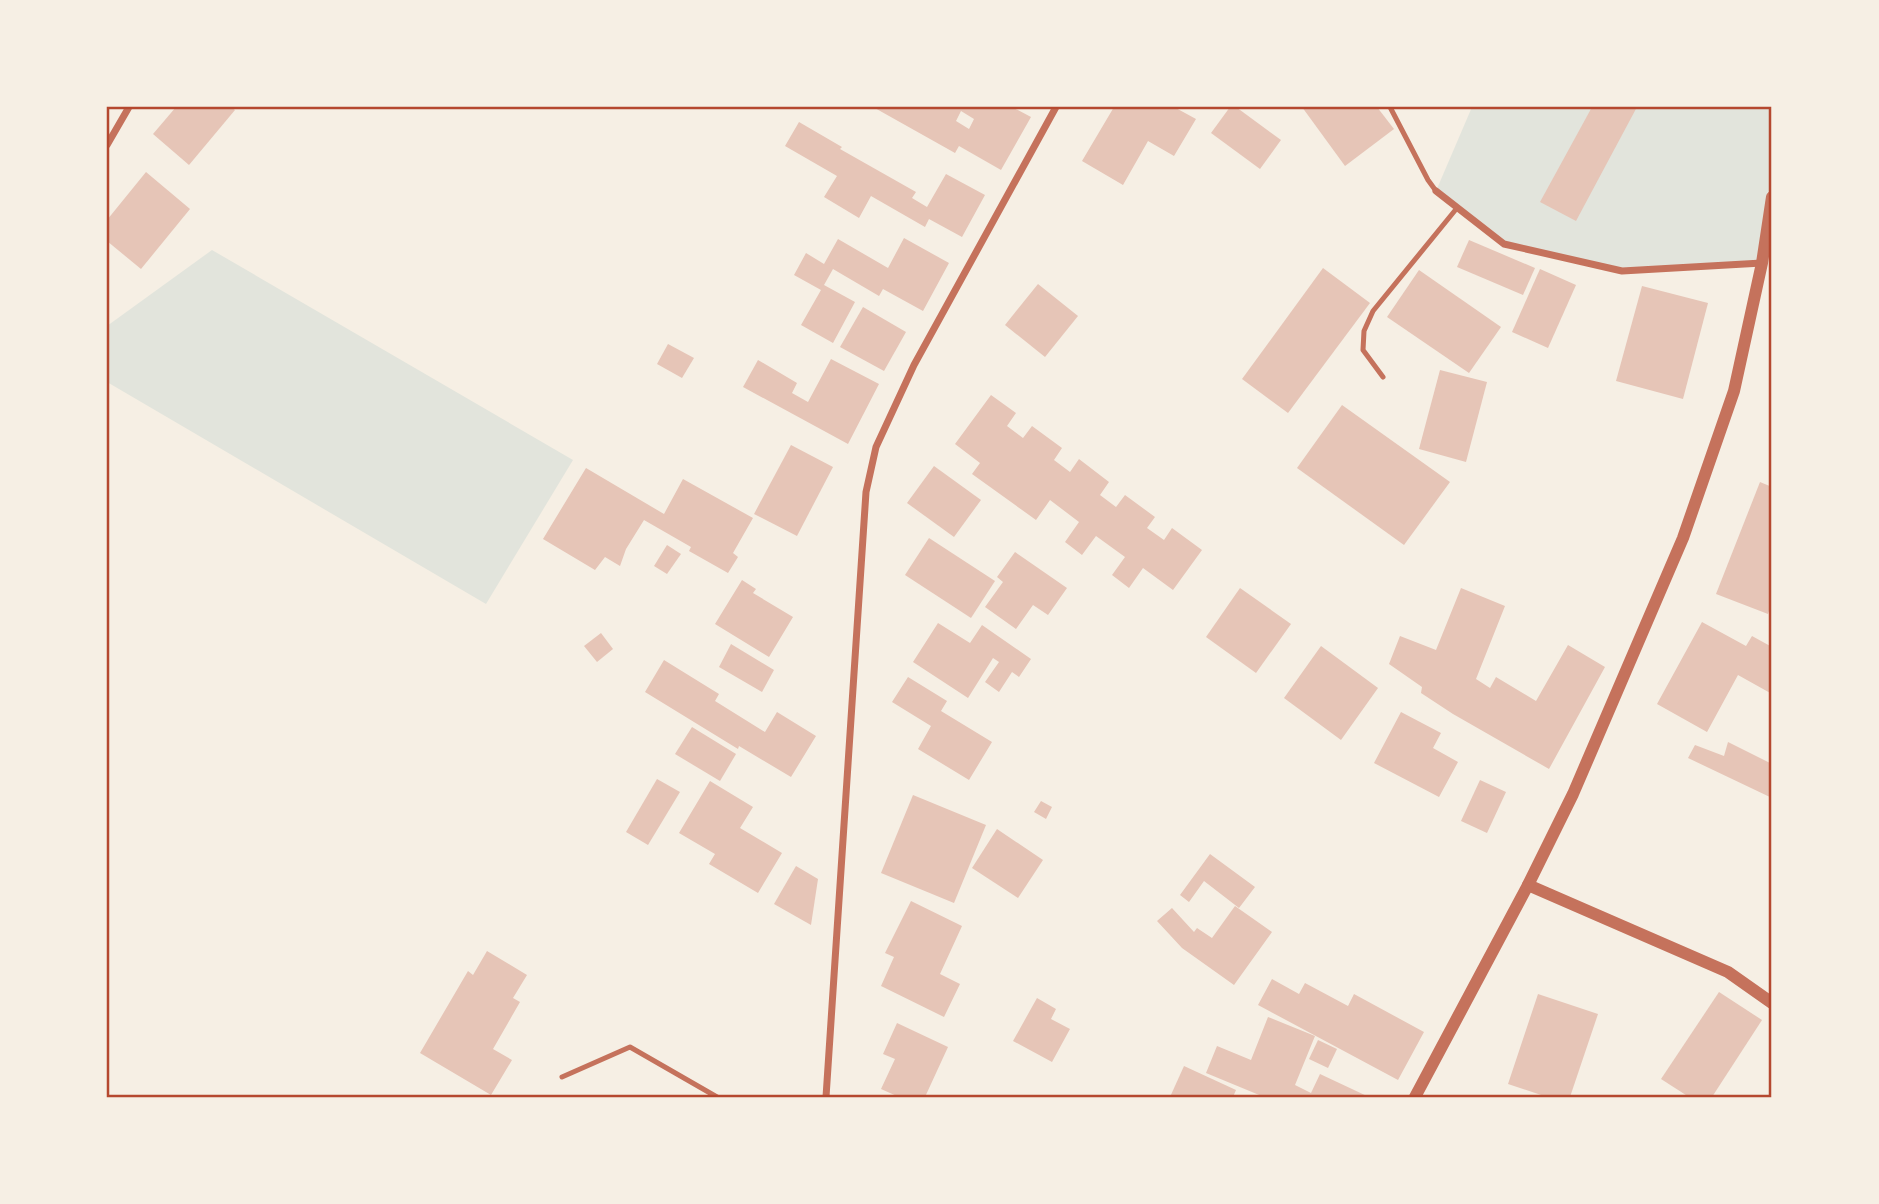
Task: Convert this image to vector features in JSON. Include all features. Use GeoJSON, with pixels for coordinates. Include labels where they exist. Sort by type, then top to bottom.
{"type":"FeatureCollection","features":[{"type":"Feature","properties":{"kind":"street"},"geometry":{"type":"LineString","coordinates":[[107,145],[129,107]]}},
{"type":"Feature","properties":{"kind":"street"},"geometry":{"type":"LineString","coordinates":[[826,1097],[866,492],[876,447],[914,365],[1056,107]]}},
{"type":"Feature","properties":{"kind":"street"},"geometry":{"type":"LineString","coordinates":[[1436,191],[1504,244],[1622,271],[1762,263]]}},
{"type":"Feature","properties":{"kind":"street"},"geometry":{"type":"LineString","coordinates":[[1415,1097],[1528,885],[1573,794],[1683,538],[1734,391],[1762,263],[1772,197]]}},
{"type":"Feature","properties":{"kind":"street"},"geometry":{"type":"LineString","coordinates":[[1528,885],[1728,972],[1772,1003]]}},
{"type":"Feature","properties":{"kind":"lane"},"geometry":{"type":"LineString","coordinates":[[1390,107],[1436,191]]}},
{"type":"Feature","properties":{"kind":"lane"},"geometry":{"type":"LineString","coordinates":[[1383,377],[1363,350],[1364,331],[1373,311],[1457,208]]}},
{"type":"Feature","properties":{"kind":"lane"},"geometry":{"type":"LineString","coordinates":[[562,1077],[630,1047],[717,1097]]}},
{"type":"Feature","properties":{"kind":"shaded area"},"geometry":{"type":"Polygon","coordinates":[[[1472,107],[1772,107],[1772,197],[1762,263],[1622,271],[1504,244],[1436,191],[1472,107]]]}},
{"type":"Feature","properties":{"kind":"shaded area"},"geometry":{"type":"Polygon","coordinates":[[[212,250],[573,460],[486,604],[107,382],[107,326],[212,250]]]}},
{"type":"Feature","properties":{"kind":"building"},"geometry":{"type":"Polygon","coordinates":[[[176,107],[231,107],[235,110],[189,165],[153,134],[176,107]]]}},
{"type":"Feature","properties":{"kind":"building"},"geometry":{"type":"Polygon","coordinates":[[[873,107],[1012,107],[1031,117],[1001,170],[959,146],[955,153],[873,107]],[[961,111],[956,121],[969,129],[974,119],[961,111]]]}},
{"type":"Feature","properties":{"kind":"building"},"geometry":{"type":"Polygon","coordinates":[[[1114,107],[1174,107],[1196,119],[1174,156],[1148,141],[1123,185],[1082,161],[1114,107]]]}},
{"type":"Feature","properties":{"kind":"building"},"geometry":{"type":"Polygon","coordinates":[[[1230,107],[1236,107],[1281,140],[1260,169],[1211,133],[1230,107]]]}},
{"type":"Feature","properties":{"kind":"building"},"geometry":{"type":"Polygon","coordinates":[[[1302,107],[1377,107],[1394,129],[1345,166],[1302,107]]]}},
{"type":"Feature","properties":{"kind":"building"},"geometry":{"type":"Polygon","coordinates":[[[1592,107],[1637,107],[1576,221],[1540,202],[1592,107]]]}},
{"type":"Feature","properties":{"kind":"building"},"geometry":{"type":"Polygon","coordinates":[[[799,122],[842,147],[840,149],[916,192],[912,198],[927,207],[946,174],[985,195],[962,237],[929,219],[925,227],[871,196],[859,218],[824,197],[837,176],[785,146],[799,122]]]}},
{"type":"Feature","properties":{"kind":"building"},"geometry":{"type":"Polygon","coordinates":[[[146,172],[190,209],[141,269],[107,241],[107,220],[146,172]]]}},
{"type":"Feature","properties":{"kind":"building"},"geometry":{"type":"Polygon","coordinates":[[[904,238],[949,263],[923,311],[883,289],[879,296],[833,269],[824,285],[855,302],[833,343],[801,325],[821,290],[794,275],[806,253],[824,264],[838,239],[888,268],[904,238]]]}},
{"type":"Feature","properties":{"kind":"building"},"geometry":{"type":"Polygon","coordinates":[[[1469,240],[1535,268],[1523,295],[1457,267],[1469,240]]]}},
{"type":"Feature","properties":{"kind":"building"},"geometry":{"type":"Polygon","coordinates":[[[1323,268],[1370,303],[1288,413],[1242,379],[1323,268]]]}},
{"type":"Feature","properties":{"kind":"building"},"geometry":{"type":"Polygon","coordinates":[[[1540,269],[1576,285],[1548,348],[1512,332],[1540,269]]]}},
{"type":"Feature","properties":{"kind":"building"},"geometry":{"type":"Polygon","coordinates":[[[1419,270],[1501,327],[1469,373],[1387,317],[1419,270]]]}},
{"type":"Feature","properties":{"kind":"building"},"geometry":{"type":"Polygon","coordinates":[[[1038,284],[1078,316],[1045,357],[1005,325],[1038,284]]]}},
{"type":"Feature","properties":{"kind":"building"},"geometry":{"type":"Polygon","coordinates":[[[1642,286],[1708,303],[1683,399],[1616,381],[1642,286]]]}},
{"type":"Feature","properties":{"kind":"building"},"geometry":{"type":"Polygon","coordinates":[[[863,307],[906,332],[884,371],[840,347],[863,307]]]}},
{"type":"Feature","properties":{"kind":"building"},"geometry":{"type":"Polygon","coordinates":[[[668,344],[694,358],[682,378],[657,364],[668,344]]]}},
{"type":"Feature","properties":{"kind":"building"},"geometry":{"type":"Polygon","coordinates":[[[831,359],[879,384],[848,444],[743,387],[758,360],[797,383],[792,393],[808,402],[831,359]]]}},
{"type":"Feature","properties":{"kind":"building"},"geometry":{"type":"Polygon","coordinates":[[[1440,370],[1487,382],[1466,462],[1419,449],[1440,370]]]}},
{"type":"Feature","properties":{"kind":"building"},"geometry":{"type":"Polygon","coordinates":[[[991,395],[1016,413],[1007,426],[1023,438],[1032,426],[1062,448],[1054,460],[1070,472],[1079,459],[1109,482],[1100,495],[1116,507],[1125,495],[1155,517],[1147,528],[1164,540],[1172,528],[1202,550],[1173,590],[1143,568],[1129,588],[1112,575],[1125,557],[1096,536],[1082,555],[1065,542],[1079,522],[1050,500],[1036,520],[972,474],[980,463],[955,444],[991,395]]]}},
{"type":"Feature","properties":{"kind":"building"},"geometry":{"type":"Polygon","coordinates":[[[1342,405],[1450,482],[1404,545],[1297,468],[1342,405]]]}},
{"type":"Feature","properties":{"kind":"building"},"geometry":{"type":"Polygon","coordinates":[[[791,445],[833,467],[797,536],[754,514],[791,445]]]}},
{"type":"Feature","properties":{"kind":"building"},"geometry":{"type":"Polygon","coordinates":[[[934,466],[981,500],[954,537],[907,503],[934,466]]]}},
{"type":"Feature","properties":{"kind":"building"},"geometry":{"type":"Polygon","coordinates":[[[586,468],[664,514],[683,479],[753,518],[733,553],[738,557],[728,573],[689,551],[691,547],[644,520],[626,549],[620,566],[605,557],[595,570],[543,539],[586,468]]]}},
{"type":"Feature","properties":{"kind":"building"},"geometry":{"type":"Polygon","coordinates":[[[1760,482],[1772,487],[1772,602],[1768,614],[1716,594],[1760,482]]]}},
{"type":"Feature","properties":{"kind":"building"},"geometry":{"type":"Polygon","coordinates":[[[929,538],[995,581],[971,618],[905,575],[929,538]]]}},
{"type":"Feature","properties":{"kind":"building"},"geometry":{"type":"Polygon","coordinates":[[[667,545],[681,554],[667,574],[654,566],[667,545]]]}},
{"type":"Feature","properties":{"kind":"building"},"geometry":{"type":"Polygon","coordinates":[[[1015,552],[1067,588],[1048,615],[1033,605],[1016,629],[985,607],[1003,582],[997,577],[1015,552]]]}},
{"type":"Feature","properties":{"kind":"building"},"geometry":{"type":"Polygon","coordinates":[[[742,580],[756,589],[753,593],[793,617],[769,657],[715,624],[742,580]]]}},
{"type":"Feature","properties":{"kind":"building"},"geometry":{"type":"Polygon","coordinates":[[[1240,588],[1291,624],[1256,673],[1206,637],[1240,588]]]}},
{"type":"Feature","properties":{"kind":"building"},"geometry":{"type":"Polygon","coordinates":[[[1461,588],[1505,606],[1476,679],[1490,688],[1496,677],[1536,701],[1568,645],[1605,667],[1549,769],[1421,693],[1422,687],[1389,664],[1400,636],[1436,650],[1461,588]]]}},
{"type":"Feature","properties":{"kind":"building"},"geometry":{"type":"Polygon","coordinates":[[[1702,622],[1746,646],[1752,636],[1772,647],[1772,694],[1738,675],[1707,732],[1657,704],[1702,622]]]}},
{"type":"Feature","properties":{"kind":"building"},"geometry":{"type":"Polygon","coordinates":[[[938,623],[970,643],[982,625],[1031,659],[1019,677],[1012,672],[999,692],[985,682],[999,662],[993,658],[968,698],[913,662],[938,623]]]}},
{"type":"Feature","properties":{"kind":"building"},"geometry":{"type":"Polygon","coordinates":[[[601,633],[613,649],[597,662],[584,646],[601,633]]]}},
{"type":"Feature","properties":{"kind":"building"},"geometry":{"type":"Polygon","coordinates":[[[731,644],[774,670],[762,692],[719,667],[731,644]]]}},
{"type":"Feature","properties":{"kind":"building"},"geometry":{"type":"Polygon","coordinates":[[[1321,646],[1378,688],[1341,740],[1284,698],[1321,646]]]}},
{"type":"Feature","properties":{"kind":"building"},"geometry":{"type":"Polygon","coordinates":[[[664,660],[719,694],[715,701],[765,732],[777,712],[816,736],[791,777],[739,746],[738,749],[645,692],[664,660]]]}},
{"type":"Feature","properties":{"kind":"building"},"geometry":{"type":"Polygon","coordinates":[[[908,677],[947,701],[941,711],[992,742],[969,780],[918,749],[931,726],[892,702],[908,677]]]}},
{"type":"Feature","properties":{"kind":"building"},"geometry":{"type":"Polygon","coordinates":[[[1401,712],[1441,733],[1433,748],[1458,762],[1439,797],[1374,763],[1401,712]]]}},
{"type":"Feature","properties":{"kind":"building"},"geometry":{"type":"Polygon","coordinates":[[[692,727],[736,754],[720,781],[675,754],[692,727]]]}},
{"type":"Feature","properties":{"kind":"building"},"geometry":{"type":"Polygon","coordinates":[[[1728,742],[1772,764],[1772,798],[1688,758],[1695,745],[1724,756],[1728,742]]]}},
{"type":"Feature","properties":{"kind":"building"},"geometry":{"type":"Polygon","coordinates":[[[657,779],[680,792],[648,845],[626,832],[657,779]]]}},
{"type":"Feature","properties":{"kind":"building"},"geometry":{"type":"Polygon","coordinates":[[[1480,780],[1506,792],[1487,833],[1461,821],[1480,780]]]}},
{"type":"Feature","properties":{"kind":"building"},"geometry":{"type":"Polygon","coordinates":[[[710,781],[753,807],[740,828],[782,853],[758,893],[709,864],[715,854],[679,833],[710,781]]]}},
{"type":"Feature","properties":{"kind":"building"},"geometry":{"type":"Polygon","coordinates":[[[913,795],[986,825],[954,903],[881,873],[913,795]]]}},
{"type":"Feature","properties":{"kind":"building"},"geometry":{"type":"Polygon","coordinates":[[[1041,801],[1052,807],[1046,819],[1034,812],[1041,801]]]}},
{"type":"Feature","properties":{"kind":"building"},"geometry":{"type":"Polygon","coordinates":[[[997,829],[1043,860],[1018,898],[972,868],[997,829]]]}},
{"type":"Feature","properties":{"kind":"building"},"geometry":{"type":"Polygon","coordinates":[[[1210,854],[1255,887],[1239,908],[1204,881],[1189,902],[1180,895],[1210,854]]]}},
{"type":"Feature","properties":{"kind":"building"},"geometry":{"type":"Polygon","coordinates":[[[796,866],[818,879],[811,925],[774,904],[796,866]]]}},
{"type":"Feature","properties":{"kind":"building"},"geometry":{"type":"Polygon","coordinates":[[[911,901],[962,926],[940,974],[960,984],[944,1017],[881,986],[894,957],[885,953],[911,901]]]}},
{"type":"Feature","properties":{"kind":"building"},"geometry":{"type":"Polygon","coordinates":[[[1235,906],[1272,932],[1234,985],[1182,948],[1157,921],[1172,908],[1194,932],[1197,928],[1212,938],[1235,906]]]}},
{"type":"Feature","properties":{"kind":"building"},"geometry":{"type":"Polygon","coordinates":[[[487,951],[527,975],[513,998],[520,1002],[493,1049],[512,1060],[491,1095],[420,1053],[468,971],[473,975],[487,951]]]}},
{"type":"Feature","properties":{"kind":"building"},"geometry":{"type":"Polygon","coordinates":[[[1272,979],[1299,994],[1305,983],[1348,1006],[1354,994],[1424,1032],[1398,1080],[1258,1005],[1272,979]]]}},
{"type":"Feature","properties":{"kind":"building"},"geometry":{"type":"Polygon","coordinates":[[[1719,992],[1762,1020],[1712,1097],[1689,1097],[1661,1079],[1719,992]]]}},
{"type":"Feature","properties":{"kind":"building"},"geometry":{"type":"Polygon","coordinates":[[[1538,994],[1598,1014],[1570,1097],[1547,1097],[1508,1084],[1538,994]]]}},
{"type":"Feature","properties":{"kind":"building"},"geometry":{"type":"Polygon","coordinates":[[[1037,998],[1056,1009],[1051,1019],[1070,1029],[1052,1062],[1013,1041],[1037,998]]]}},
{"type":"Feature","properties":{"kind":"building"},"geometry":{"type":"Polygon","coordinates":[[[1268,1017],[1315,1036],[1295,1085],[1311,1093],[1320,1074],[1369,1097],[1264,1097],[1206,1073],[1217,1046],[1251,1060],[1268,1017]]]}},
{"type":"Feature","properties":{"kind":"building"},"geometry":{"type":"Polygon","coordinates":[[[897,1023],[948,1047],[925,1097],[899,1097],[881,1089],[895,1059],[883,1054],[897,1023]]]}},
{"type":"Feature","properties":{"kind":"building"},"geometry":{"type":"Polygon","coordinates":[[[1318,1040],[1337,1049],[1328,1068],[1309,1059],[1318,1040]]]}},
{"type":"Feature","properties":{"kind":"building"},"geometry":{"type":"Polygon","coordinates":[[[1184,1066],[1236,1090],[1233,1097],[1170,1097],[1184,1066]]]}}]}
